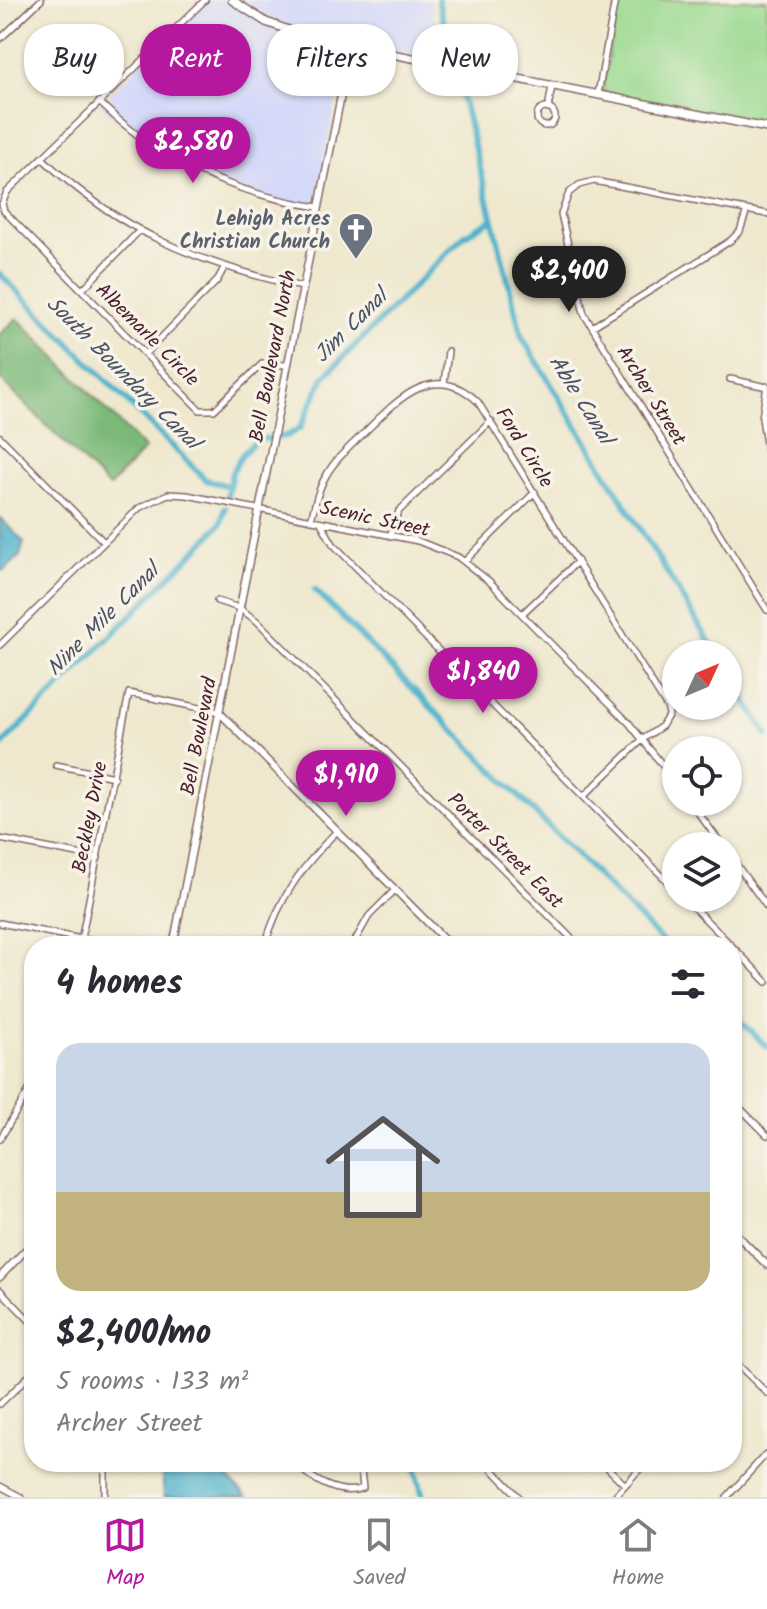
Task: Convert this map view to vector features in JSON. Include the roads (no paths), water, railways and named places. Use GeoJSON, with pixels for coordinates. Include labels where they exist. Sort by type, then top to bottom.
{"type":"FeatureCollection","features":[{"type":"Feature","properties":{"kind":"main road"},"geometry":{"type":"LineString","coordinates":[[232,0],[275,24]]}},
{"type":"Feature","properties":{"kind":"main road"},"geometry":{"type":"LineString","coordinates":[[396,55],[767,128]]}},
{"type":"Feature","properties":{"kind":"street"},"geometry":{"type":"LineString","coordinates":[[0,39],[41,0]]}},
{"type":"Feature","properties":{"kind":"street"},"geometry":{"type":"LineString","coordinates":[[2,204],[7,192],[205,0]]}},
{"type":"Feature","properties":{"kind":"street"},"geometry":{"type":"LineString","coordinates":[[597,95],[615,0]]}},
{"type":"Feature","properties":{"kind":"street"},"geometry":{"type":"LineString","coordinates":[[548,109],[552,86]]}},
{"type":"Feature","properties":{"kind":"street","name":"Bell Boulevard North"},"geometry":{"type":"LineString","coordinates":[[254,532],[341,96]]}},
{"type":"Feature","properties":{"kind":"street"},"geometry":{"type":"LineString","coordinates":[[99,102],[149,143],[208,177],[250,192],[318,207]]}},
{"type":"Feature","properties":{"kind":"street"},"geometry":{"type":"LineString","coordinates":[[42,158],[101,208],[139,231],[224,268],[302,287]]}},
{"type":"Feature","properties":{"kind":"street","name":"Archer Street"},"geometry":{"type":"LineString","coordinates":[[767,214],[602,182],[586,182],[573,188],[562,206],[562,222],[582,306],[592,327],[767,610]]}},
{"type":"Feature","properties":{"kind":"street","name":"Albemarle Circle"},"geometry":{"type":"LineString","coordinates":[[2,204],[4,211],[200,410],[208,412],[262,364],[287,365]]}},
{"type":"Feature","properties":{"kind":"street"},"geometry":{"type":"LineString","coordinates":[[592,327],[730,241],[740,231],[747,210]]}},
{"type":"Feature","properties":{"kind":"street"},"geometry":{"type":"LineString","coordinates":[[82,290],[139,231]]}},
{"type":"Feature","properties":{"kind":"street"},"geometry":{"type":"LineString","coordinates":[[145,354],[217,281],[224,268]]}},
{"type":"Feature","properties":{"kind":"street"},"geometry":{"type":"LineString","coordinates":[[311,520],[324,478],[339,458],[403,396],[419,387],[444,384],[448,351]]}},
{"type":"Feature","properties":{"kind":"street"},"geometry":{"type":"LineString","coordinates":[[730,379],[767,386],[762,418],[767,451]]}},
{"type":"Feature","properties":{"kind":"street","name":"Ford Circle"},"geometry":{"type":"LineString","coordinates":[[444,384],[467,392],[491,421],[667,707],[668,716],[662,726],[643,739]]}},
{"type":"Feature","properties":{"kind":"street"},"geometry":{"type":"LineString","coordinates":[[390,536],[399,511],[491,421]]}},
{"type":"Feature","properties":{"kind":"street"},"geometry":{"type":"LineString","coordinates":[[0,437],[104,542]]}},
{"type":"Feature","properties":{"kind":"street"},"geometry":{"type":"LineString","coordinates":[[465,561],[535,492]]}},
{"type":"Feature","properties":{"kind":"street","name":"Scenic Street"},"geometry":{"type":"LineString","coordinates":[[0,645],[139,508],[168,494],[259,509],[432,545],[465,561],[522,614],[643,739],[662,764]]}},
{"type":"Feature","properties":{"kind":"street"},"geometry":{"type":"LineString","coordinates":[[321,523],[333,544],[662,876]]}},
{"type":"Feature","properties":{"kind":"street","name":"Bell Boulevard"},"geometry":{"type":"LineString","coordinates":[[175,936],[254,532]]}},
{"type":"Feature","properties":{"kind":"street"},"geometry":{"type":"LineString","coordinates":[[522,614],[578,561]]}},
{"type":"Feature","properties":{"kind":"street"},"geometry":{"type":"LineString","coordinates":[[217,601],[239,608]]}},
{"type":"Feature","properties":{"kind":"street","name":"Porter Street East"},"geometry":{"type":"LineString","coordinates":[[239,608],[257,621],[569,936]]}},
{"type":"Feature","properties":{"kind":"street","name":"Beckley Drive"},"geometry":{"type":"LineString","coordinates":[[82,936],[129,693],[219,712]]}},
{"type":"Feature","properties":{"kind":"street"},"geometry":{"type":"LineString","coordinates":[[219,712],[441,936]]}},
{"type":"Feature","properties":{"kind":"street"},"geometry":{"type":"LineString","coordinates":[[584,796],[643,739]]}},
{"type":"Feature","properties":{"kind":"street"},"geometry":{"type":"LineString","coordinates":[[56,765],[114,777]]}},
{"type":"Feature","properties":{"kind":"street"},"geometry":{"type":"LineString","coordinates":[[268,936],[277,909],[292,881],[337,831]]}},
{"type":"Feature","properties":{"kind":"street"},"geometry":{"type":"LineString","coordinates":[[0,839],[98,858]]}},
{"type":"Feature","properties":{"kind":"street"},"geometry":{"type":"LineString","coordinates":[[742,872],[767,907]]}},
{"type":"Feature","properties":{"kind":"street"},"geometry":{"type":"LineString","coordinates":[[358,936],[369,916],[395,890]]}},
{"type":"Feature","properties":{"kind":"street"},"geometry":{"type":"LineString","coordinates":[[698,912],[722,936]]}},
{"type":"Feature","properties":{"kind":"street"},"geometry":{"type":"LineString","coordinates":[[0,925],[52,936]]}},
{"type":"Feature","properties":{"kind":"street"},"geometry":{"type":"LineString","coordinates":[[742,956],[767,982]]}},
{"type":"Feature","properties":{"kind":"street"},"geometry":{"type":"LineString","coordinates":[[0,1139],[24,1099]]}},
{"type":"Feature","properties":{"kind":"street"},"geometry":{"type":"LineString","coordinates":[[742,1110],[767,1135]]}},
{"type":"Feature","properties":{"kind":"street"},"geometry":{"type":"LineString","coordinates":[[742,1240],[767,1265]]}},
{"type":"Feature","properties":{"kind":"street"},"geometry":{"type":"LineString","coordinates":[[0,1277],[24,1252]]}},
{"type":"Feature","properties":{"kind":"street"},"geometry":{"type":"LineString","coordinates":[[0,1290],[24,1315]]}},
{"type":"Feature","properties":{"kind":"street"},"geometry":{"type":"LineString","coordinates":[[742,1371],[767,1393]]}},
{"type":"Feature","properties":{"kind":"street"},"geometry":{"type":"LineString","coordinates":[[0,1404],[24,1381]]}},
{"type":"Feature","properties":{"kind":"street"},"geometry":{"type":"LineString","coordinates":[[727,1497],[767,1453]]}},
{"type":"Feature","properties":{"kind":"street"},"geometry":{"type":"LineString","coordinates":[[105,1472],[105,1497]]}},
{"type":"Feature","properties":{"kind":"street"},"geometry":{"type":"LineString","coordinates":[[304,1472],[324,1491],[345,1496],[363,1488],[361,1472]]}},
{"type":"Feature","properties":{"kind":"street"},"geometry":{"type":"LineString","coordinates":[[495,1472],[519,1497]]}},
{"type":"Feature","properties":{"kind":"street"},"geometry":{"type":"LineString","coordinates":[[612,1472],[625,1485]]}},
{"type":"Feature","properties":{"kind":"street"},"geometry":{"type":"LineString","coordinates":[[614,1497],[637,1472]]}},
{"type":"Feature","properties":{"kind":"street"},"geometry":{"type":"LineString","coordinates":[[0,1486],[21,1497]]}},
{"type":"Feature","properties":{"kind":"water"},"geometry":{"type":"Polygon","coordinates":[[[0,518],[24,542],[20,556],[4,571],[0,570],[0,518]]]}},
{"type":"Feature","properties":{"kind":"water"},"geometry":{"type":"Polygon","coordinates":[[[162,1472],[222,1472],[247,1497],[164,1497],[162,1472]]]}},
{"type":"Feature","properties":{"kind":"waterway","name":"Able Canal"},"geometry":{"type":"LineString","coordinates":[[438,0],[522,337],[708,640]]}},
{"type":"Feature","properties":{"kind":"waterway","name":"Jim Canal"},"geometry":{"type":"LineString","coordinates":[[227,498],[232,472],[256,440],[287,436],[300,428],[324,377],[465,235],[492,219]]}},
{"type":"Feature","properties":{"kind":"waterway","name":"South Boundary Canal"},"geometry":{"type":"LineString","coordinates":[[0,274],[206,480],[229,486]]}},
{"type":"Feature","properties":{"kind":"waterway","name":"Nine Mile Canal"},"geometry":{"type":"LineString","coordinates":[[0,747],[209,537],[221,523],[225,508]]}},
{"type":"Feature","properties":{"kind":"waterway","name":"South Boundary Canal"},"geometry":{"type":"LineString","coordinates":[[315,590],[657,936]]}},
{"type":"Feature","properties":{"kind":"waterway","name":"Able Canal"},"geometry":{"type":"LineString","coordinates":[[742,695],[767,735]]}},
{"type":"Feature","properties":{"kind":"waterway","name":"South Boundary Canal"},"geometry":{"type":"LineString","coordinates":[[742,1022],[767,1047]]}},
{"type":"Feature","properties":{"kind":"waterway"},"geometry":{"type":"LineString","coordinates":[[417,1472],[423,1497]]}},
{"type":"Feature","properties":{"kind":"place","name":"Lehigh Acres Christian Church"},"geometry":{"type":"Point","coordinates":[356,261]}}]}
